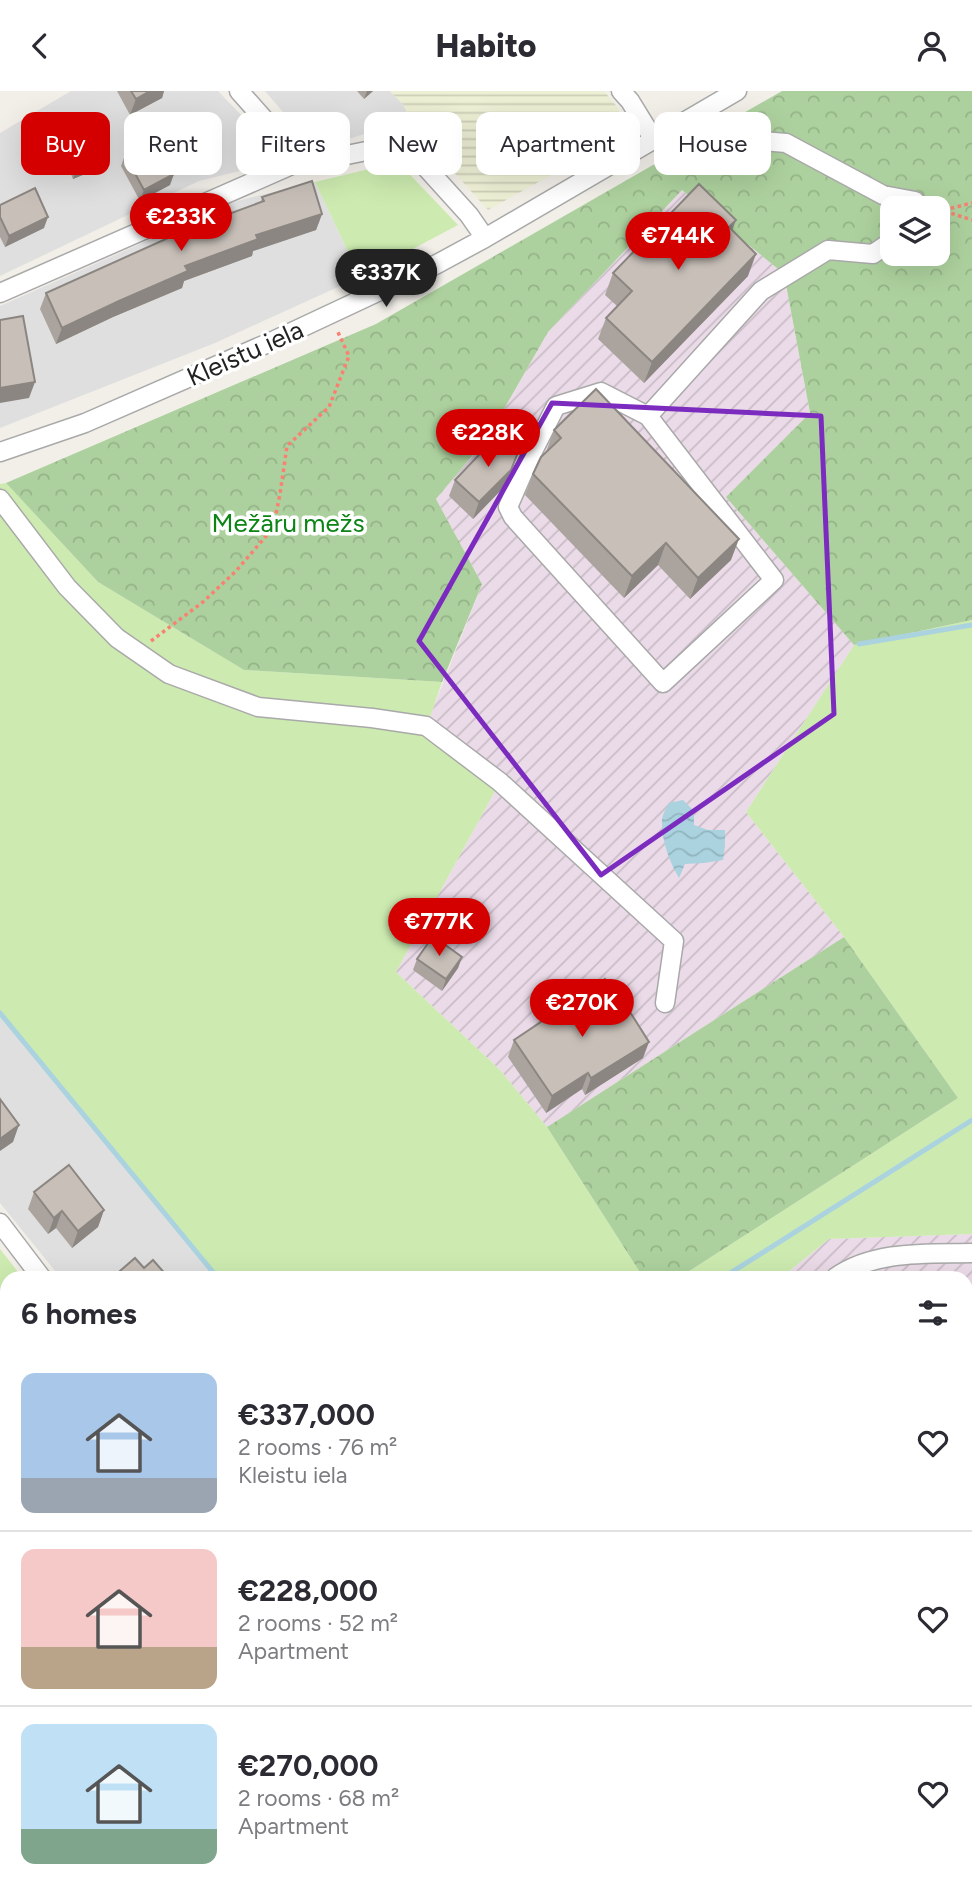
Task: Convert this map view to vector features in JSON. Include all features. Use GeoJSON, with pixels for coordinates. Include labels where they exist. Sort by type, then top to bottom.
{"type":"FeatureCollection","features":[{"type":"Feature","properties":{"kind":"street"},"geometry":{"type":"LineString","coordinates":[[239,91],[258,112]]}},
{"type":"Feature","properties":{"kind":"street"},"geometry":{"type":"LineString","coordinates":[[621,91],[654,140]]}},
{"type":"Feature","properties":{"kind":"street","name":"Kleistu iela"},"geometry":{"type":"LineString","coordinates":[[702,112],[737,91]]}},
{"type":"Feature","properties":{"kind":"street","name":"Kleistu iela"},"geometry":{"type":"LineString","coordinates":[[0,452],[85,423],[330,315],[437,264],[654,140]]}},
{"type":"Feature","properties":{"kind":"street"},"geometry":{"type":"LineString","coordinates":[[771,142],[786,143],[888,196]]}},
{"type":"Feature","properties":{"kind":"street"},"geometry":{"type":"LineString","coordinates":[[350,155],[386,146],[404,147],[419,158],[469,215],[485,238]]}},
{"type":"Feature","properties":{"kind":"street"},"geometry":{"type":"LineString","coordinates":[[0,293],[269,175]]}},
{"type":"Feature","properties":{"kind":"street"},"geometry":{"type":"LineString","coordinates":[[648,416],[761,291],[828,250],[873,254],[880,249]]}},
{"type":"Feature","properties":{"kind":"street"},"geometry":{"type":"LineString","coordinates":[[601,392],[648,416],[774,580],[663,683],[513,517],[508,507],[556,405],[601,392]]}},
{"type":"Feature","properties":{"kind":"street"},"geometry":{"type":"LineString","coordinates":[[0,499],[67,587],[117,638],[170,674],[258,707],[426,726],[500,782],[674,941],[666,1003]]}},
{"type":"Feature","properties":{"kind":"street"},"geometry":{"type":"LineString","coordinates":[[0,1223],[36,1271]]}},
{"type":"Feature","properties":{"kind":"street"},"geometry":{"type":"LineString","coordinates":[[845,1271],[893,1255],[972,1253]]}},
{"type":"Feature","properties":{"kind":"path"},"geometry":{"type":"LineString","coordinates":[[950,207],[972,204]]}},
{"type":"Feature","properties":{"kind":"path"},"geometry":{"type":"LineString","coordinates":[[950,212],[972,220]]}},
{"type":"Feature","properties":{"kind":"path"},"geometry":{"type":"LineString","coordinates":[[138,652],[203,603],[236,571],[273,528],[287,446],[329,407],[349,356],[330,315]]}},
{"type":"Feature","properties":{"kind":"highlighted area"},"geometry":{"type":"Polygon","coordinates":[[[552,403],[821,416],[834,714],[601,875],[419,641],[552,403]]]}},
{"type":"Feature","properties":{"kind":"shaded area"},"geometry":{"type":"Polygon","coordinates":[[[71,91],[218,91],[238,112],[236,112],[236,172],[199,181],[0,276],[0,133],[21,121],[21,175],[110,175],[110,112],[36,112],[71,91]]]}},
{"type":"Feature","properties":{"kind":"shaded area"},"geometry":{"type":"Polygon","coordinates":[[[265,91],[390,91],[407,112],[364,112],[364,134],[350,139],[350,112],[283,112],[265,91]]]}},
{"type":"Feature","properties":{"kind":"shaded area"},"geometry":{"type":"Polygon","coordinates":[[[315,182],[360,277],[215,343],[0,428],[0,306],[237,201],[315,182]]]}},
{"type":"Feature","properties":{"kind":"shaded area"},"geometry":{"type":"Polygon","coordinates":[[[682,190],[784,274],[810,414],[726,497],[854,645],[746,812],[844,937],[547,1127],[500,1070],[396,972],[500,782],[426,726],[482,584],[436,499],[488,437],[548,332],[682,190]]]}},
{"type":"Feature","properties":{"kind":"shaded area"},"geometry":{"type":"Polygon","coordinates":[[[0,1013],[212,1271],[55,1271],[0,1203],[0,1013]]]}},
{"type":"Feature","properties":{"kind":"shaded area"},"geometry":{"type":"Polygon","coordinates":[[[972,1234],[972,1271],[789,1271],[829,1239],[972,1234]]]}},
{"type":"Feature","properties":{"kind":"green space"},"geometry":{"type":"Polygon","coordinates":[[[390,91],[604,91],[619,109],[619,112],[476,112],[476,175],[551,175],[488,210],[456,175],[462,175],[462,112],[407,112],[390,91]]]}},
{"type":"Feature","properties":{"kind":"green space","name":"Mežāru mežs"},"geometry":{"type":"Polygon","coordinates":[[[782,91],[972,91],[972,620],[854,645],[726,497],[810,413],[784,274],[682,190],[548,332],[488,437],[436,499],[482,584],[442,682],[244,670],[98,582],[6,483],[376,324],[636,175],[640,175],[654,164],[654,175],[771,175],[771,112],[745,112],[782,91]]]}},
{"type":"Feature","properties":{"kind":"green space"},"geometry":{"type":"Polygon","coordinates":[[[364,170],[364,175],[410,175],[458,225],[360,277],[315,182],[364,170]]]}},
{"type":"Feature","properties":{"kind":"green space"},"geometry":{"type":"Polygon","coordinates":[[[6,483],[98,582],[244,670],[442,682],[427,726],[500,782],[396,972],[500,1070],[547,1127],[639,1271],[212,1271],[0,1012],[0,484],[6,483]]]}},
{"type":"Feature","properties":{"kind":"green space"},"geometry":{"type":"Polygon","coordinates":[[[972,620],[972,1234],[829,1239],[789,1271],[689,1271],[958,1098],[844,937],[746,812],[854,645],[972,620]]]}},
{"type":"Feature","properties":{"kind":"green space"},"geometry":{"type":"Polygon","coordinates":[[[844,937],[958,1098],[689,1271],[639,1271],[547,1127],[844,937]]]}},
{"type":"Feature","properties":{"kind":"green space"},"geometry":{"type":"Polygon","coordinates":[[[0,1249],[17,1271],[0,1271],[0,1249]]]}},
{"type":"Feature","properties":{"kind":"water"},"geometry":{"type":"Polygon","coordinates":[[[683,800],[694,811],[694,825],[708,830],[725,830],[725,846],[723,860],[685,864],[679,878],[666,850],[662,819],[669,803],[683,800]]]}},
{"type":"Feature","properties":{"kind":"building"},"geometry":{"type":"Polygon","coordinates":[[[131,91],[150,91],[136,99],[131,91]]]}},
{"type":"Feature","properties":{"kind":"building"},"geometry":{"type":"Polygon","coordinates":[[[136,175],[172,175],[144,190],[136,175]]]}},
{"type":"Feature","properties":{"kind":"building"},"geometry":{"type":"Polygon","coordinates":[[[312,181],[322,214],[256,235],[258,239],[185,266],[188,271],[62,328],[46,293],[188,229],[264,201],[262,197],[312,181]]]}},
{"type":"Feature","properties":{"kind":"building"},"geometry":{"type":"Polygon","coordinates":[[[699,184],[736,220],[729,227],[756,254],[652,362],[606,318],[632,291],[613,273],[699,184]]]}},
{"type":"Feature","properties":{"kind":"building"},"geometry":{"type":"Polygon","coordinates":[[[35,188],[48,217],[9,236],[0,217],[0,205],[35,188]]]}},
{"type":"Feature","properties":{"kind":"building"},"geometry":{"type":"Polygon","coordinates":[[[23,316],[35,382],[0,388],[0,320],[23,316]]]}},
{"type":"Feature","properties":{"kind":"building"},"geometry":{"type":"Polygon","coordinates":[[[596,389],[739,539],[698,578],[666,543],[632,576],[533,474],[541,457],[561,438],[554,430],[596,389]]]}},
{"type":"Feature","properties":{"kind":"building"},"geometry":{"type":"Polygon","coordinates":[[[497,436],[517,455],[511,470],[479,502],[455,480],[497,436]]]}},
{"type":"Feature","properties":{"kind":"building"},"geometry":{"type":"Polygon","coordinates":[[[433,936],[462,957],[446,979],[417,959],[433,936]]]}},
{"type":"Feature","properties":{"kind":"building"},"geometry":{"type":"Polygon","coordinates":[[[605,979],[649,1042],[591,1078],[588,1073],[552,1096],[514,1040],[605,979]]]}},
{"type":"Feature","properties":{"kind":"building"},"geometry":{"type":"Polygon","coordinates":[[[0,1099],[19,1125],[0,1139],[0,1099]]]}},
{"type":"Feature","properties":{"kind":"building"},"geometry":{"type":"Polygon","coordinates":[[[69,1165],[104,1210],[78,1231],[62,1211],[54,1218],[34,1192],[69,1165]]]}},
{"type":"Feature","properties":{"kind":"building"},"geometry":{"type":"Polygon","coordinates":[[[135,1258],[144,1268],[153,1260],[163,1271],[120,1271],[135,1258]]]}},
{"type":"Feature","properties":{"kind":"waterway"},"geometry":{"type":"LineString","coordinates":[[859,644],[972,625]]}},
{"type":"Feature","properties":{"kind":"waterway"},"geometry":{"type":"LineString","coordinates":[[0,1013],[212,1271]]}},
{"type":"Feature","properties":{"kind":"waterway"},"geometry":{"type":"LineString","coordinates":[[733,1271],[972,1120]]}}]}
